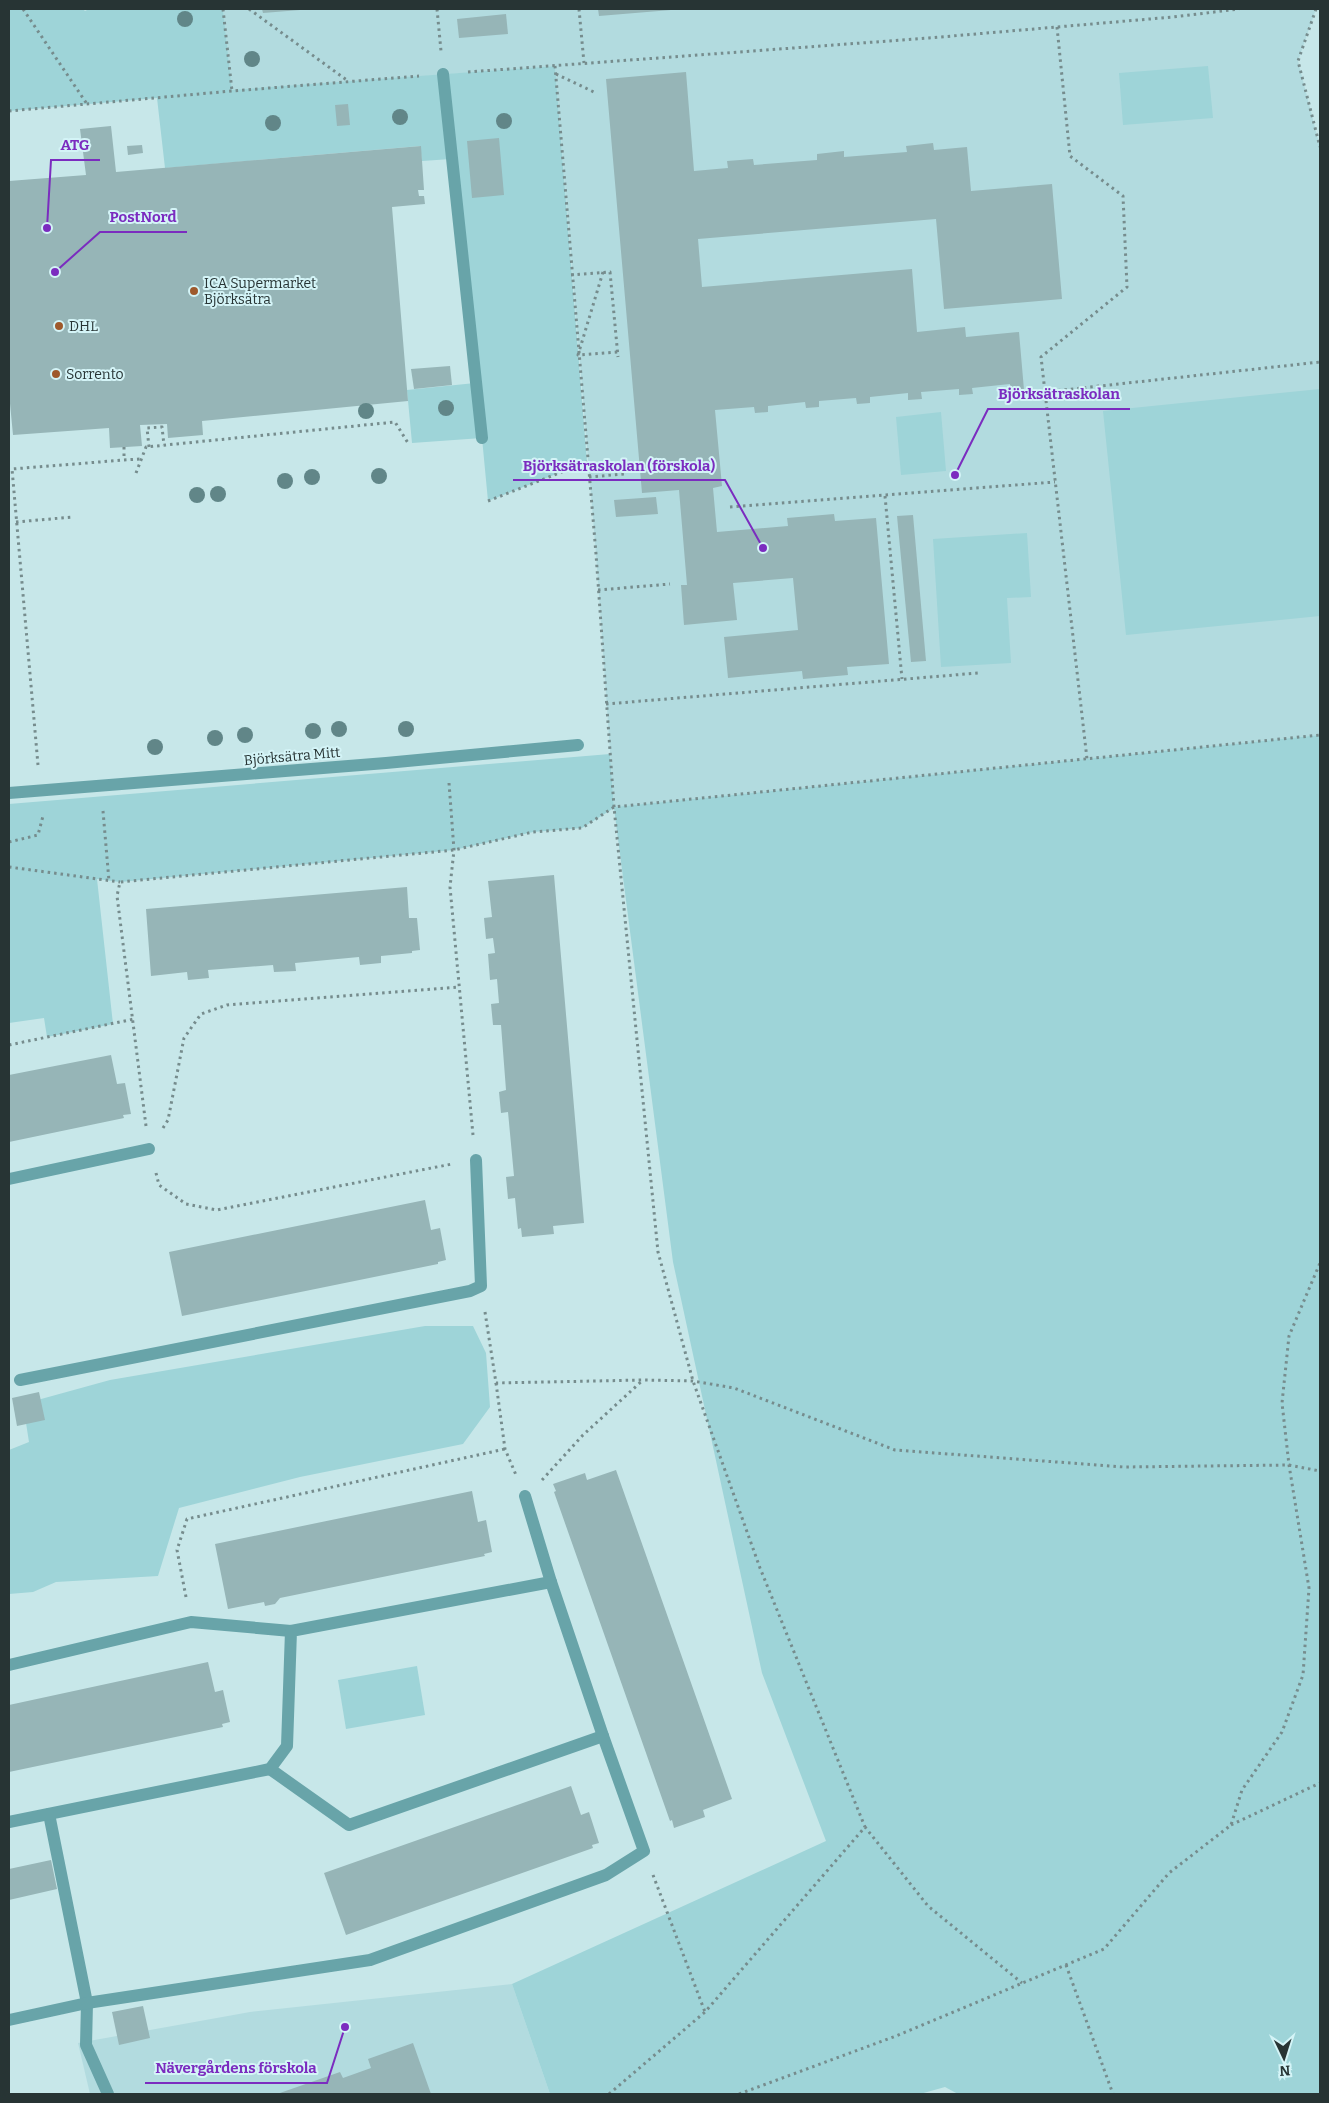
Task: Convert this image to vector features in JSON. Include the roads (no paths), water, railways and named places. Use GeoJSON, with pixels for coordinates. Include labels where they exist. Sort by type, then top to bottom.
{"type":"FeatureCollection","features":[{"type":"Feature","properties":{"kind":"street"},"geometry":{"type":"LineString","coordinates":[[443,74],[482,438]]}},
{"type":"Feature","properties":{"kind":"street","name":"Björksätra Mitt"},"geometry":{"type":"LineString","coordinates":[[9,793],[366,765],[578,745]]}},
{"type":"Feature","properties":{"kind":"street"},"geometry":{"type":"LineString","coordinates":[[9,1179],[149,1149]]}},
{"type":"Feature","properties":{"kind":"street"},"geometry":{"type":"LineString","coordinates":[[20,1380],[470,1291],[481,1286],[476,1160]]}},
{"type":"Feature","properties":{"kind":"street"},"geometry":{"type":"LineString","coordinates":[[9,2020],[87,2003],[370,1960],[606,1874],[644,1851],[551,1582],[525,1496]]}},
{"type":"Feature","properties":{"kind":"street"},"geometry":{"type":"LineString","coordinates":[[9,1665],[191,1622],[291,1631],[551,1582]]}},
{"type":"Feature","properties":{"kind":"street"},"geometry":{"type":"LineString","coordinates":[[9,1822],[270,1769],[287,1746],[291,1631]]}},
{"type":"Feature","properties":{"kind":"street"},"geometry":{"type":"LineString","coordinates":[[270,1769],[349,1825],[603,1736]]}},
{"type":"Feature","properties":{"kind":"street"},"geometry":{"type":"LineString","coordinates":[[49,1814],[87,2003],[86,2045],[108,2094]]}},
{"type":"Feature","properties":{"kind":"place","name":"ATG"},"geometry":{"type":"Point","coordinates":[47,228]}},
{"type":"Feature","properties":{"kind":"place","name":"PostNord"},"geometry":{"type":"Point","coordinates":[55,272]}},
{"type":"Feature","properties":{"kind":"place","name":"ICA Supermarket Björksätra"},"geometry":{"type":"Point","coordinates":[194,291]}},
{"type":"Feature","properties":{"kind":"place","name":"DHL"},"geometry":{"type":"Point","coordinates":[59,326]}},
{"type":"Feature","properties":{"kind":"place","name":"Sorrento"},"geometry":{"type":"Point","coordinates":[56,374]}},
{"type":"Feature","properties":{"kind":"place","name":"Björksätraskolan"},"geometry":{"type":"Point","coordinates":[955,475]}},
{"type":"Feature","properties":{"kind":"place","name":"Björksätraskolan (förskola)"},"geometry":{"type":"Point","coordinates":[763,548]}},
{"type":"Feature","properties":{"kind":"place","name":"Nävergårdens förskola"},"geometry":{"type":"Point","coordinates":[345,2027]}}]}
